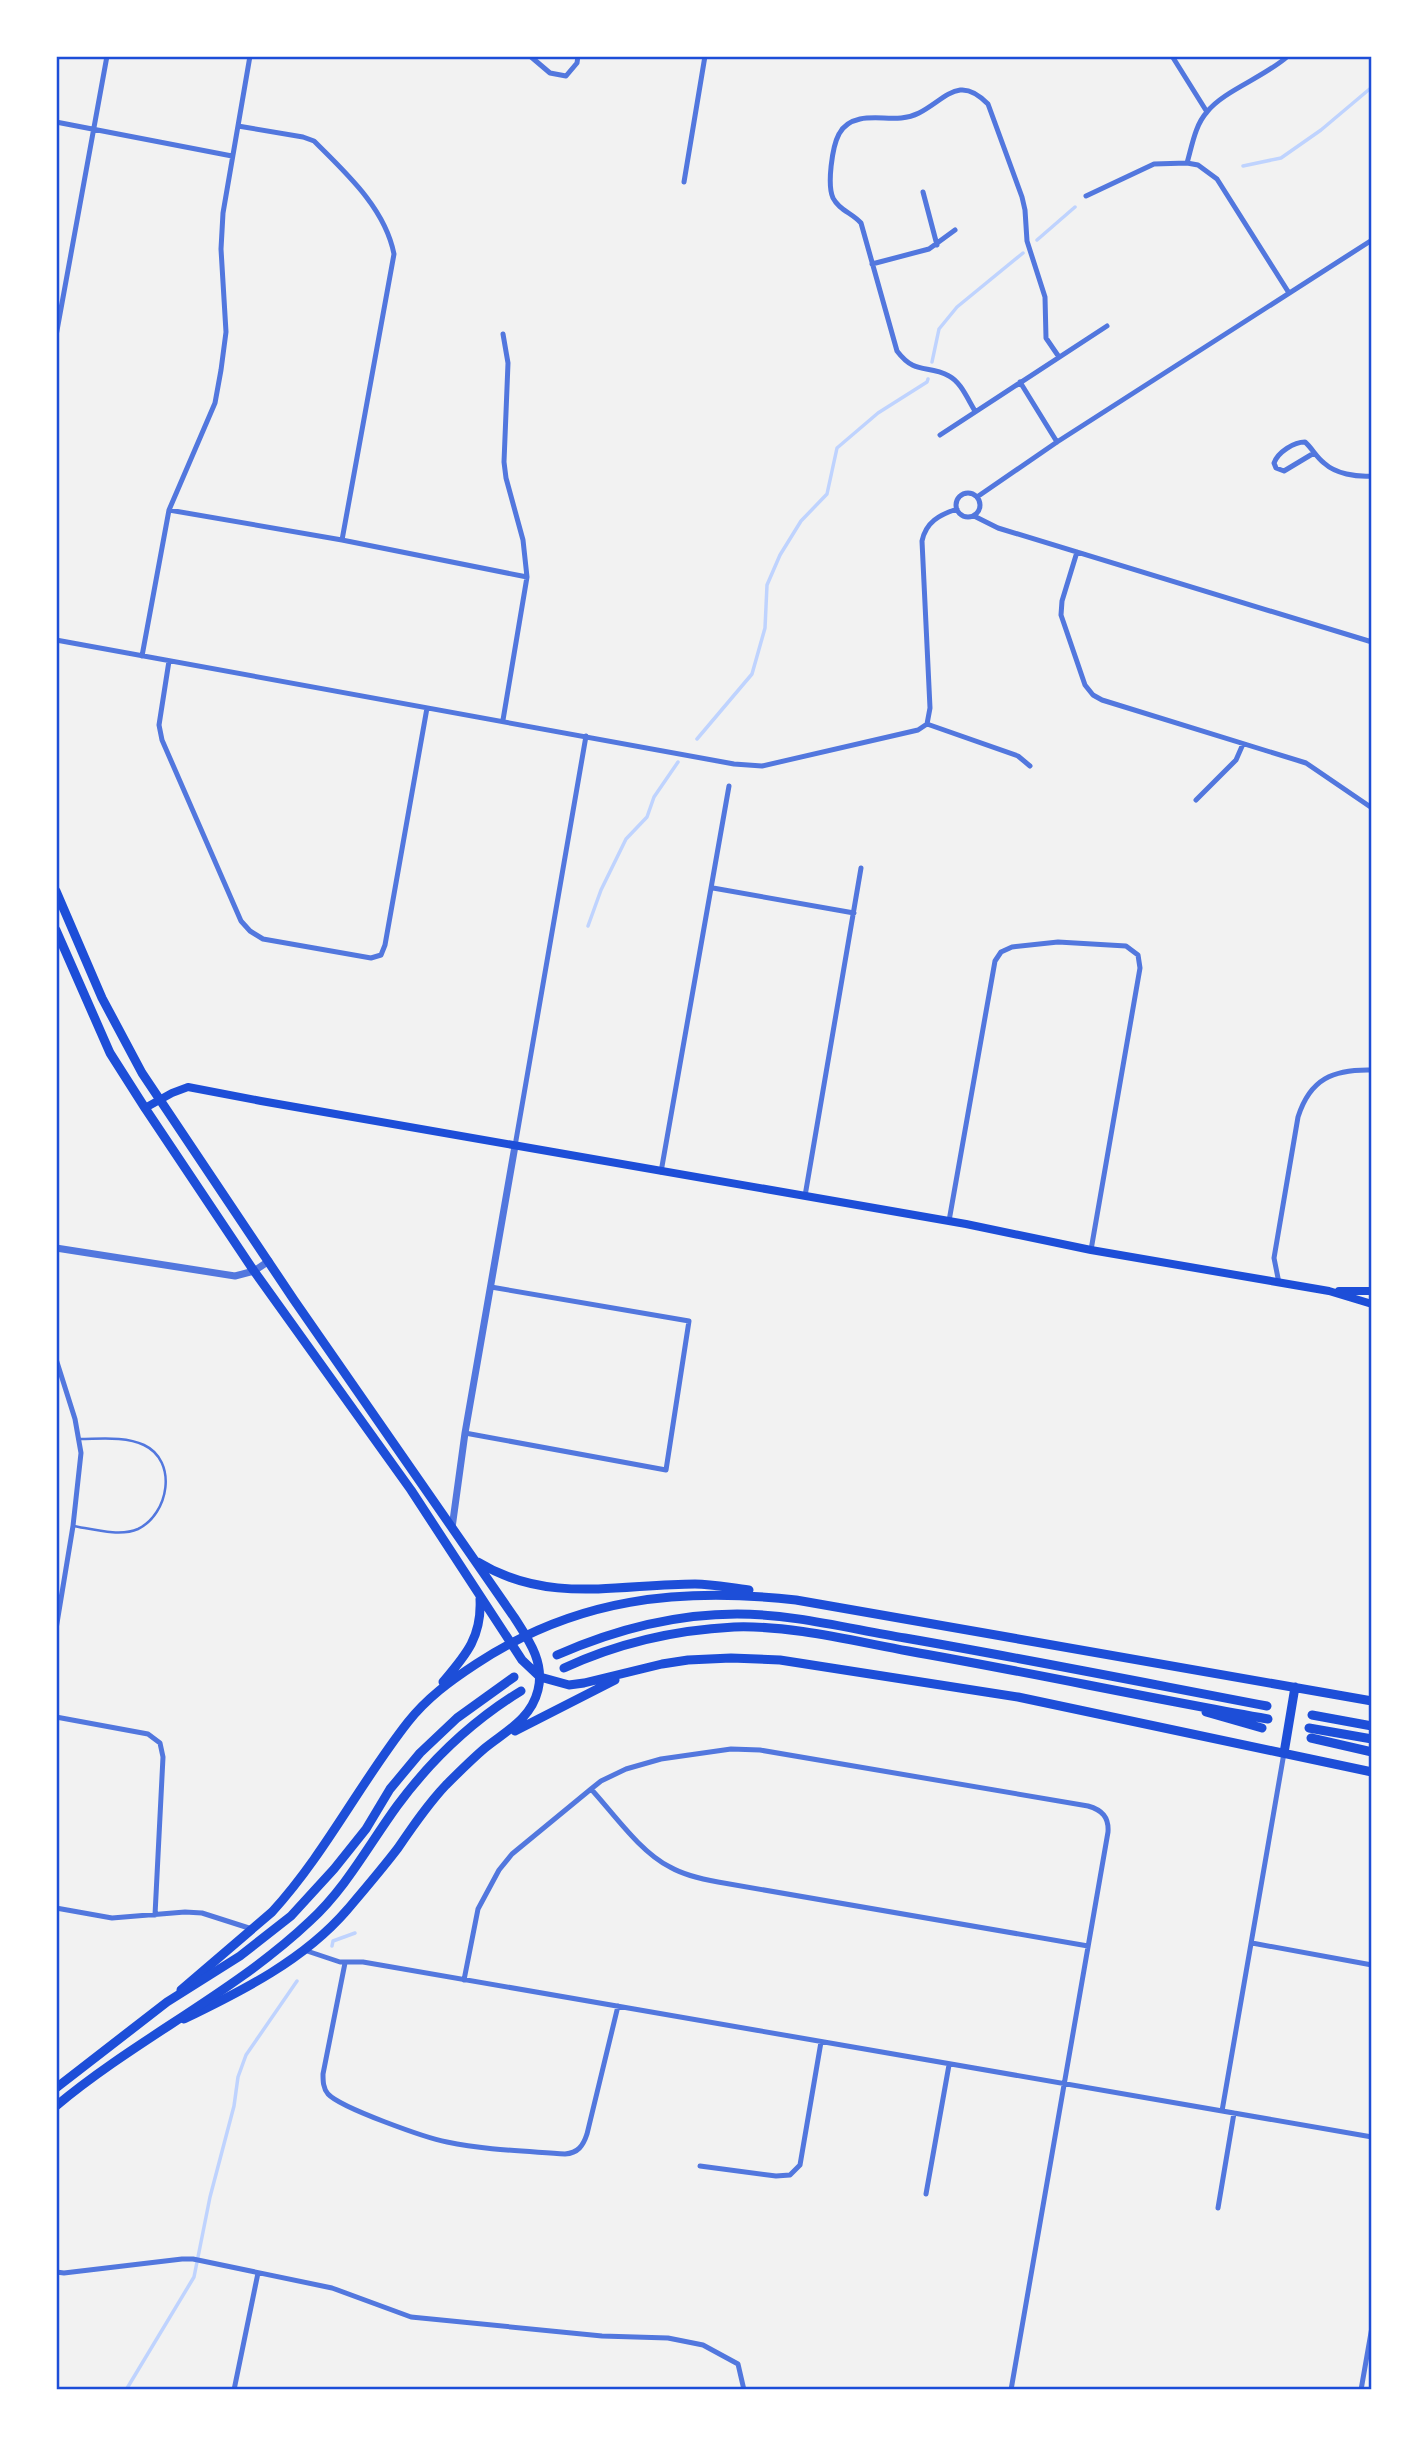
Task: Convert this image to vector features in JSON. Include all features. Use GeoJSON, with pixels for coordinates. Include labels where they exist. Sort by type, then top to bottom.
{"type":"FeatureCollection","features":[{"type":"Feature","properties":{"kind":"main road"},"geometry":{"type":"LineString","coordinates":[[56,891],[115,1026],[159,1100],[525,1635],[536,1654],[540,1677],[534,1703],[521,1721],[492,1743],[437,1794],[346,1912],[304,1950],[243,1989],[154,2034]]}},
{"type":"Feature","properties":{"kind":"main road"},"geometry":{"type":"LineString","coordinates":[[56,930],[110,1053],[145,1108],[254,1271],[368,1428],[510,1643],[522,1660],[540,1677],[557,1683],[584,1684],[662,1664],[711,1658],[780,1660],[1018,1697],[1372,1772]]}},
{"type":"Feature","properties":{"kind":"main road"},"geometry":{"type":"LineString","coordinates":[[145,1108],[182,1088],[197,1087],[515,1146],[949,1221],[1091,1251],[1329,1291],[1372,1304]]}},
{"type":"Feature","properties":{"kind":"main road"},"geometry":{"type":"LineString","coordinates":[[1329,1291],[1372,1291]]}},
{"type":"Feature","properties":{"kind":"main road"},"geometry":{"type":"LineString","coordinates":[[474,1559],[514,1580],[561,1589],[595,1591],[710,1585],[1372,1701]]}},
{"type":"Feature","properties":{"kind":"main road"},"geometry":{"type":"LineString","coordinates":[[435,1692],[510,1643],[586,1611],[656,1597],[727,1594],[796,1600]]}},
{"type":"Feature","properties":{"kind":"main road"},"geometry":{"type":"LineString","coordinates":[[56,2088],[167,2002],[272,1912],[310,1867],[379,1760],[464,1657],[476,1634],[480,1619],[480,1597]]}},
{"type":"Feature","properties":{"kind":"main road"},"geometry":{"type":"LineString","coordinates":[[556,1655],[587,1641],[646,1624],[738,1614],[781,1618],[971,1650],[1266,1706]]}},
{"type":"Feature","properties":{"kind":"main road"},"geometry":{"type":"LineString","coordinates":[[564,1668],[650,1637],[737,1627],[786,1630],[1060,1678],[1268,1719]]}},
{"type":"Feature","properties":{"kind":"main road"},"geometry":{"type":"LineString","coordinates":[[492,1743],[632,1671]]}},
{"type":"Feature","properties":{"kind":"main road"},"geometry":{"type":"LineString","coordinates":[[167,2002],[240,1956],[291,1916],[366,1829],[390,1789],[420,1753],[465,1711],[514,1677]]}},
{"type":"Feature","properties":{"kind":"main road"},"geometry":{"type":"LineString","coordinates":[[1284,1753],[1295,1687]]}},
{"type":"Feature","properties":{"kind":"main road"},"geometry":{"type":"LineString","coordinates":[[56,2106],[114,2061],[235,1980],[293,1937],[338,1892],[395,1809],[429,1766],[471,1726],[521,1691]]}},
{"type":"Feature","properties":{"kind":"main road"},"geometry":{"type":"LineString","coordinates":[[1172,1702],[1262,1728]]}},
{"type":"Feature","properties":{"kind":"main road"},"geometry":{"type":"LineString","coordinates":[[1312,1715],[1372,1726]]}},
{"type":"Feature","properties":{"kind":"main road"},"geometry":{"type":"LineString","coordinates":[[1309,1728],[1372,1740]]}},
{"type":"Feature","properties":{"kind":"main road"},"geometry":{"type":"LineString","coordinates":[[1311,1738],[1372,1752]]}},
{"type":"Feature","properties":{"kind":"street"},"geometry":{"type":"LineString","coordinates":[[56,337],[107,56]]}},
{"type":"Feature","properties":{"kind":"street"},"geometry":{"type":"LineString","coordinates":[[142,656],[169,510],[215,403],[226,332],[220,249],[223,213],[250,56]]}},
{"type":"Feature","properties":{"kind":"street"},"geometry":{"type":"LineString","coordinates":[[530,56],[550,73],[566,76],[577,63],[578,56]]}},
{"type":"Feature","properties":{"kind":"street"},"geometry":{"type":"LineString","coordinates":[[684,182],[705,56]]}},
{"type":"Feature","properties":{"kind":"street"},"geometry":{"type":"LineString","coordinates":[[1172,56],[1207,112]]}},
{"type":"Feature","properties":{"kind":"street"},"geometry":{"type":"LineString","coordinates":[[1187,163],[1197,131],[1207,112],[1218,102],[1274,69],[1287,56]]}},
{"type":"Feature","properties":{"kind":"street"},"geometry":{"type":"LineString","coordinates":[[975,411],[951,376],[913,367],[904,361],[897,351],[861,223],[839,207],[830,188],[838,135],[851,122],[862,119],[895,120],[914,116],[958,89],[978,94],[988,104],[1022,197],[1027,240],[1045,297],[1046,338],[1059,358]]}},
{"type":"Feature","properties":{"kind":"street"},"geometry":{"type":"LineString","coordinates":[[56,122],[232,156]]}},
{"type":"Feature","properties":{"kind":"street"},"geometry":{"type":"LineString","coordinates":[[237,126],[314,141],[379,212],[390,236],[394,254],[342,540]]}},
{"type":"Feature","properties":{"kind":"street"},"geometry":{"type":"LineString","coordinates":[[1086,196],[1154,164],[1198,165],[1217,179],[1289,293]]}},
{"type":"Feature","properties":{"kind":"street"},"geometry":{"type":"LineString","coordinates":[[923,192],[937,244]]}},
{"type":"Feature","properties":{"kind":"street"},"geometry":{"type":"LineString","coordinates":[[872,264],[937,244],[955,230]]}},
{"type":"Feature","properties":{"kind":"street"},"geometry":{"type":"LineString","coordinates":[[977,497],[1057,442],[1372,240]]}},
{"type":"Feature","properties":{"kind":"street"},"geometry":{"type":"LineString","coordinates":[[940,435],[1107,326]]}},
{"type":"Feature","properties":{"kind":"street"},"geometry":{"type":"LineString","coordinates":[[503,334],[508,363],[504,462],[523,540],[527,577],[503,720]]}},
{"type":"Feature","properties":{"kind":"street"},"geometry":{"type":"LineString","coordinates":[[1020,382],[1057,442]]}},
{"type":"Feature","properties":{"kind":"street"},"geometry":{"type":"LineString","coordinates":[[1314,453],[1284,471],[1276,468],[1274,463],[1278,455],[1301,441],[1308,444],[1314,453],[1333,469],[1348,474],[1372,476]]}},
{"type":"Feature","properties":{"kind":"street"},"geometry":{"type":"LineString","coordinates":[[974,516],[980,507],[977,497],[971,493],[962,494],[957,501],[957,509],[962,516],[974,516],[998,527],[1372,642]]}},
{"type":"Feature","properties":{"kind":"street"},"geometry":{"type":"LineString","coordinates":[[56,640],[743,765],[761,766],[918,730],[927,724],[930,708],[922,541],[924,531],[931,521],[957,509]]}},
{"type":"Feature","properties":{"kind":"street"},"geometry":{"type":"LineString","coordinates":[[169,510],[342,540],[527,577]]}},
{"type":"Feature","properties":{"kind":"street"},"geometry":{"type":"LineString","coordinates":[[1077,552],[1062,601],[1061,615],[1085,685],[1093,695],[1306,763],[1372,808]]}},
{"type":"Feature","properties":{"kind":"street"},"geometry":{"type":"LineString","coordinates":[[169,661],[159,725],[162,740],[241,921],[263,939],[371,958],[381,955],[385,945],[427,708]]}},
{"type":"Feature","properties":{"kind":"street"},"geometry":{"type":"LineString","coordinates":[[927,724],[1018,755],[1030,766]]}},
{"type":"Feature","properties":{"kind":"street"},"geometry":{"type":"LineString","coordinates":[[452,1529],[465,1433],[586,736]]}},
{"type":"Feature","properties":{"kind":"street"},"geometry":{"type":"LineString","coordinates":[[1196,800],[1236,760],[1243,744]]}},
{"type":"Feature","properties":{"kind":"street"},"geometry":{"type":"LineString","coordinates":[[661,1172],[729,786]]}},
{"type":"Feature","properties":{"kind":"street"},"geometry":{"type":"LineString","coordinates":[[805,1196],[861,868]]}},
{"type":"Feature","properties":{"kind":"street"},"geometry":{"type":"LineString","coordinates":[[713,888],[853,913]]}},
{"type":"Feature","properties":{"kind":"street"},"geometry":{"type":"LineString","coordinates":[[949,1221],[995,961],[1001,951],[1012,947],[1058,942],[1126,946],[1138,954],[1140,968],[1091,1251]]}},
{"type":"Feature","properties":{"kind":"street"},"geometry":{"type":"LineString","coordinates":[[1279,1283],[1274,1258],[1303,1101],[1311,1089],[1328,1076],[1351,1070],[1372,1070]]}},
{"type":"Feature","properties":{"kind":"street"},"geometry":{"type":"LineString","coordinates":[[56,1248],[235,1276],[254,1271],[269,1261]]}},
{"type":"Feature","properties":{"kind":"street"},"geometry":{"type":"LineString","coordinates":[[465,1433],[666,1469],[689,1321],[491,1287]]}},
{"type":"Feature","properties":{"kind":"street"},"geometry":{"type":"LineString","coordinates":[[56,1359],[81,1453],[73,1526],[56,1629]]}},
{"type":"Feature","properties":{"kind":"street"},"geometry":{"type":"LineString","coordinates":[[56,1717],[148,1734],[160,1743],[163,1757],[155,1915]]}},
{"type":"Feature","properties":{"kind":"street"},"geometry":{"type":"LineString","coordinates":[[464,1980],[478,1909],[499,1870],[512,1854],[591,1789],[619,1773],[661,1759],[746,1748],[1095,1808],[1104,1814],[1108,1825],[1011,2390]]}},
{"type":"Feature","properties":{"kind":"street"},"geometry":{"type":"LineString","coordinates":[[1222,2111],[1284,1753]]}},
{"type":"Feature","properties":{"kind":"street"},"geometry":{"type":"LineString","coordinates":[[591,1789],[646,1849],[670,1867],[685,1874],[1088,1946]]}},
{"type":"Feature","properties":{"kind":"street"},"geometry":{"type":"LineString","coordinates":[[56,1908],[112,1918],[202,1913],[252,1929]]}},
{"type":"Feature","properties":{"kind":"street"},"geometry":{"type":"LineString","coordinates":[[1252,1943],[1372,1965]]}},
{"type":"Feature","properties":{"kind":"street"},"geometry":{"type":"LineString","coordinates":[[304,1950],[343,1962],[363,1962],[1372,2137]]}},
{"type":"Feature","properties":{"kind":"street"},"geometry":{"type":"LineString","coordinates":[[343,1962],[323,2074],[325,2090],[347,2106],[430,2138],[457,2144],[565,2154],[577,2151],[587,2134],[618,2007]]}},
{"type":"Feature","properties":{"kind":"street"},"geometry":{"type":"LineString","coordinates":[[700,2166],[776,2176],[790,2175],[800,2165],[821,2042]]}},
{"type":"Feature","properties":{"kind":"street"},"geometry":{"type":"LineString","coordinates":[[926,2194],[949,2065]]}},
{"type":"Feature","properties":{"kind":"street"},"geometry":{"type":"LineString","coordinates":[[1218,2208],[1234,2113]]}},
{"type":"Feature","properties":{"kind":"street"},"geometry":{"type":"LineString","coordinates":[[56,2272],[182,2259],[332,2288],[411,2317],[602,2336],[668,2339],[702,2346],[738,2364],[744,2390]]}},
{"type":"Feature","properties":{"kind":"street"},"geometry":{"type":"LineString","coordinates":[[234,2390],[258,2273]]}},
{"type":"Feature","properties":{"kind":"street"},"geometry":{"type":"LineString","coordinates":[[1361,2390],[1372,2328]]}},
{"type":"Feature","properties":{"kind":"lane"},"geometry":{"type":"LineString","coordinates":[[73,1526],[109,1531],[136,1530],[146,1523],[159,1507],[166,1486],[162,1460],[144,1444],[121,1440],[79,1439]]}},
{"type":"Feature","properties":{"kind":"waterway"},"geometry":{"type":"LineString","coordinates":[[1243,166],[1281,158],[1321,130],[1372,87]]}},
{"type":"Feature","properties":{"kind":"waterway"},"geometry":{"type":"LineString","coordinates":[[1037,240],[1075,207]]}},
{"type":"Feature","properties":{"kind":"waterway"},"geometry":{"type":"LineString","coordinates":[[932,362],[939,329],[957,307],[1023,253]]}},
{"type":"Feature","properties":{"kind":"waterway"},"geometry":{"type":"LineString","coordinates":[[697,739],[752,674],[765,628],[767,585],[780,555],[801,521],[827,494],[837,448],[878,413],[928,379]]}},
{"type":"Feature","properties":{"kind":"waterway"},"geometry":{"type":"LineString","coordinates":[[588,926],[601,890],[626,839],[647,817],[654,797],[678,762]]}},
{"type":"Feature","properties":{"kind":"waterway"},"geometry":{"type":"LineString","coordinates":[[332,1946],[333,1941],[355,1933]]}},
{"type":"Feature","properties":{"kind":"waterway"},"geometry":{"type":"LineString","coordinates":[[126,2390],[194,2277],[210,2197],[234,2106],[238,2077],[246,2055],[297,1981]]}}]}
